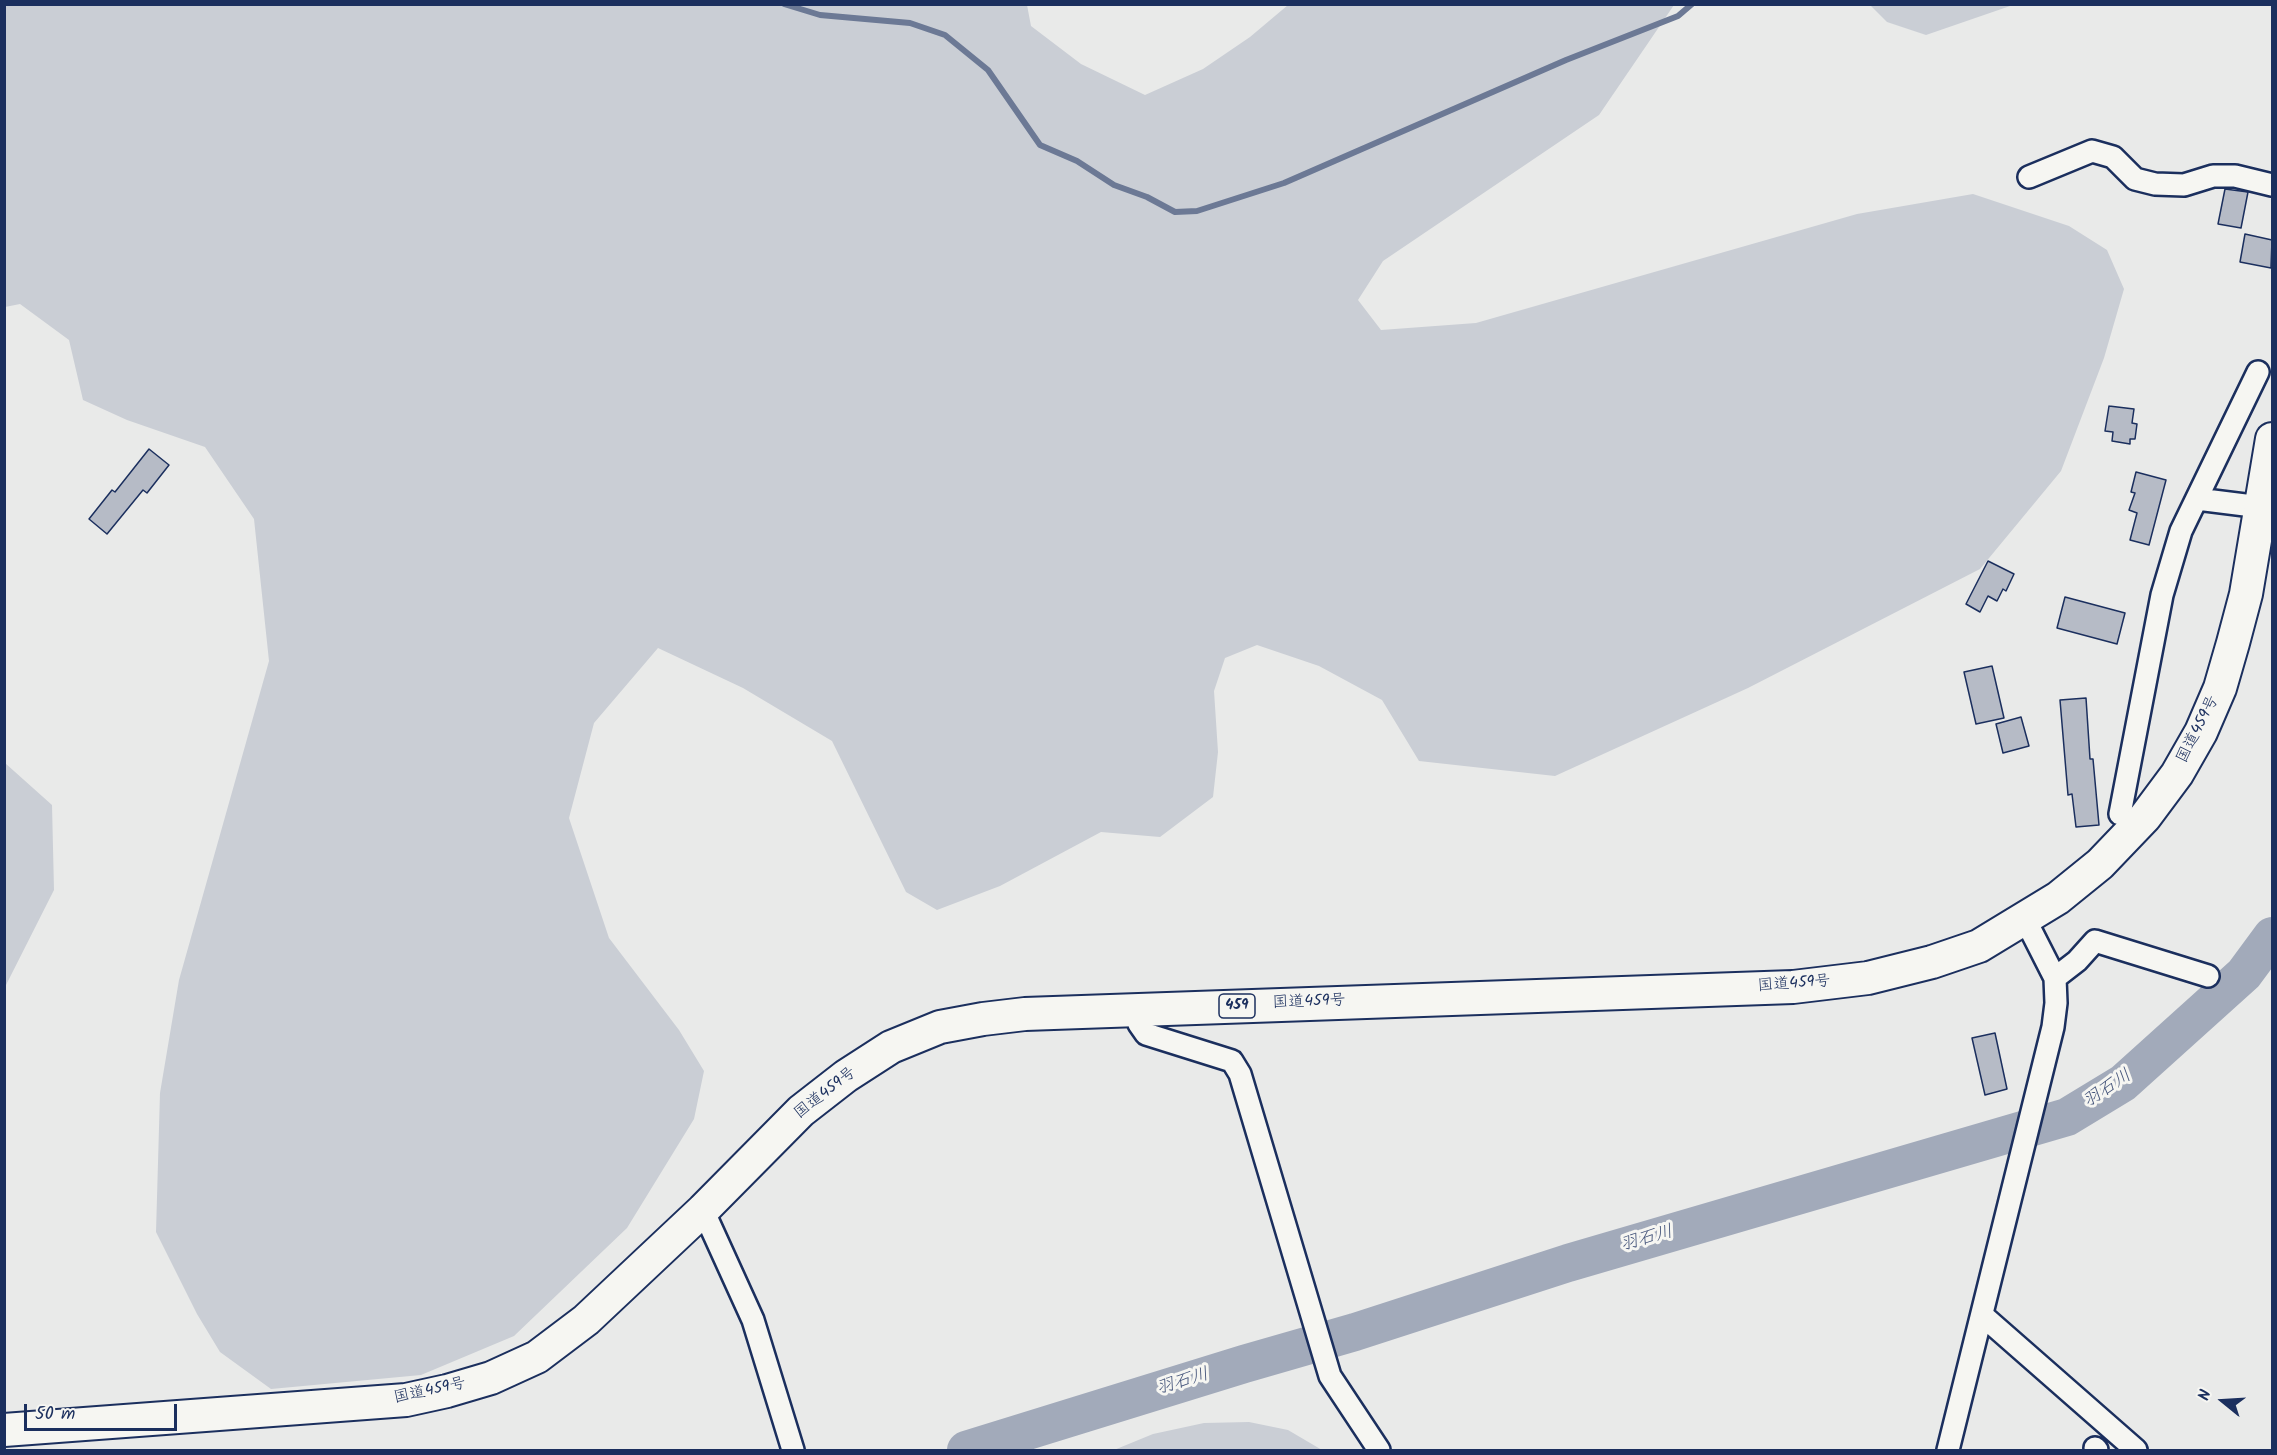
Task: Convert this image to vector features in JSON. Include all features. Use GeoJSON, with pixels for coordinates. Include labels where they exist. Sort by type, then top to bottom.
{"type":"FeatureCollection","features":[{"type":"Feature","properties":{"kind":"highway","name":"国道459号"},"geometry":{"type":"LineString","coordinates":[[4,1430],[406,1400],[491,1378],[537,1357],[586,1320],[703,1210],[801,1111],[846,1076],[891,1047],[940,1028],[983,1019],[1025,1014],[1792,987],[1868,978],[1932,962],[1978,946],[2058,898],[2100,864],[2145,817],[2177,774],[2201,732],[2220,688],[2246,594],[2272,439]]}},
{"type":"Feature","properties":{"kind":"street"},"geometry":{"type":"LineString","coordinates":[[2029,177],[2092,151],[2113,157],[2135,179],[2155,184],[2184,185],[2213,176],[2235,177],[2272,185]]}},
{"type":"Feature","properties":{"kind":"street"},"geometry":{"type":"LineString","coordinates":[[2120,814],[2162,595],[2181,531],[2258,372]]}},
{"type":"Feature","properties":{"kind":"street"},"geometry":{"type":"LineString","coordinates":[[2197,500],[2261,507]]}},
{"type":"Feature","properties":{"kind":"street"},"geometry":{"type":"LineString","coordinates":[[1948,1450],[2053,1028],[2056,1003],[2055,978],[2025,919]]}},
{"type":"Feature","properties":{"kind":"street"},"geometry":{"type":"LineString","coordinates":[[2055,978],[2077,961],[2095,941],[2208,976]]}},
{"type":"Feature","properties":{"kind":"street"},"geometry":{"type":"LineString","coordinates":[[1136,1010],[1139,1024],[1146,1034],[1232,1061],[1240,1074],[1330,1376],[1379,1450]]}},
{"type":"Feature","properties":{"kind":"street"},"geometry":{"type":"LineString","coordinates":[[703,1210],[753,1320],[793,1450]]}},
{"type":"Feature","properties":{"kind":"street"},"geometry":{"type":"LineString","coordinates":[[1982,1315],[2136,1450]]}},
{"type":"Feature","properties":{"kind":"shaded area"},"geometry":{"type":"Polygon","coordinates":[[[5,4],[1027,5],[1031,26],[1081,64],[1145,95],[1203,69],[1250,37],[1288,5],[1674,5],[1599,115],[1383,261],[1358,300],[1381,330],[1476,323],[1857,214],[1973,194],[2069,226],[2107,250],[2124,289],[2104,358],[2061,471],[1980,569],[1748,688],[1555,776],[1419,761],[1382,700],[1319,666],[1257,645],[1225,658],[1214,691],[1218,752],[1213,797],[1160,837],[1101,832],[1000,886],[937,910],[906,892],[832,741],[743,688],[658,648],[594,723],[569,818],[609,938],[679,1030],[704,1071],[694,1119],[627,1228],[514,1336],[421,1375],[271,1389],[220,1352],[197,1314],[156,1232],[160,1093],[179,980],[269,661],[254,519],[205,447],[127,420],[83,400],[69,340],[20,304],[5,307],[5,4]]]}},
{"type":"Feature","properties":{"kind":"shaded area"},"geometry":{"type":"Polygon","coordinates":[[[1870,5],[2013,5],[1926,35],[1887,22],[1870,5]]]}},
{"type":"Feature","properties":{"kind":"shaded area"},"geometry":{"type":"Polygon","coordinates":[[[5,763],[52,805],[54,890],[5,987],[5,763]]]}},
{"type":"Feature","properties":{"kind":"shaded area"},"geometry":{"type":"Polygon","coordinates":[[[1249,1422],[1288,1430],[1322,1450],[1114,1450],[1153,1434],[1204,1423],[1249,1422]]]}},
{"type":"Feature","properties":{"kind":"building"},"geometry":{"type":"Polygon","coordinates":[[[2225,189],[2248,192],[2241,228],[2218,224],[2225,189]]]}},
{"type":"Feature","properties":{"kind":"building"},"geometry":{"type":"Polygon","coordinates":[[[2245,234],[2272,240],[2271,268],[2240,262],[2245,234]]]}},
{"type":"Feature","properties":{"kind":"building"},"geometry":{"type":"Polygon","coordinates":[[[2109,406],[2134,409],[2132,423],[2137,424],[2135,439],[2130,439],[2130,444],[2112,441],[2113,432],[2105,431],[2109,406]]]}},
{"type":"Feature","properties":{"kind":"building"},"geometry":{"type":"Polygon","coordinates":[[[149,449],[169,465],[147,493],[143,490],[107,534],[89,519],[112,490],[115,492],[149,449]]]}},
{"type":"Feature","properties":{"kind":"building"},"geometry":{"type":"Polygon","coordinates":[[[2136,472],[2166,480],[2149,545],[2130,540],[2137,513],[2129,510],[2135,493],[2131,492],[2136,472]]]}},
{"type":"Feature","properties":{"kind":"building"},"geometry":{"type":"Polygon","coordinates":[[[1988,561],[2014,574],[2006,591],[2003,589],[1997,601],[1988,596],[1980,612],[1966,604],[1988,561]]]}},
{"type":"Feature","properties":{"kind":"building"},"geometry":{"type":"Polygon","coordinates":[[[2065,597],[2125,613],[2117,644],[2057,628],[2065,597]]]}},
{"type":"Feature","properties":{"kind":"building"},"geometry":{"type":"Polygon","coordinates":[[[1992,666],[2004,718],[1976,724],[1964,672],[1992,666]]]}},
{"type":"Feature","properties":{"kind":"building"},"geometry":{"type":"Polygon","coordinates":[[[2086,698],[2090,759],[2093,759],[2099,825],[2076,827],[2072,794],[2068,795],[2060,700],[2086,698]]]}},
{"type":"Feature","properties":{"kind":"building"},"geometry":{"type":"Polygon","coordinates":[[[2021,717],[2029,746],[2003,753],[1996,724],[2021,717]]]}},
{"type":"Feature","properties":{"kind":"building"},"geometry":{"type":"Polygon","coordinates":[[[1995,1033],[2007,1089],[1985,1095],[1972,1038],[1995,1033]]]}},
{"type":"Feature","properties":{"kind":"waterway"},"geometry":{"type":"LineString","coordinates":[[784,4],[820,15],[910,23],[945,35],[988,70],[1040,145],[1077,161],[1114,185],[1147,197],[1175,212],[1197,211],[1284,183],[1566,60],[1678,16],[1692,4]]}},
{"type":"Feature","properties":{"kind":"waterway","name":"羽石川"},"geometry":{"type":"LineString","coordinates":[[966,1450],[1355,1332],[1568,1263],[2067,1117],[2123,1083],[2244,974],[2272,936]]}}]}
